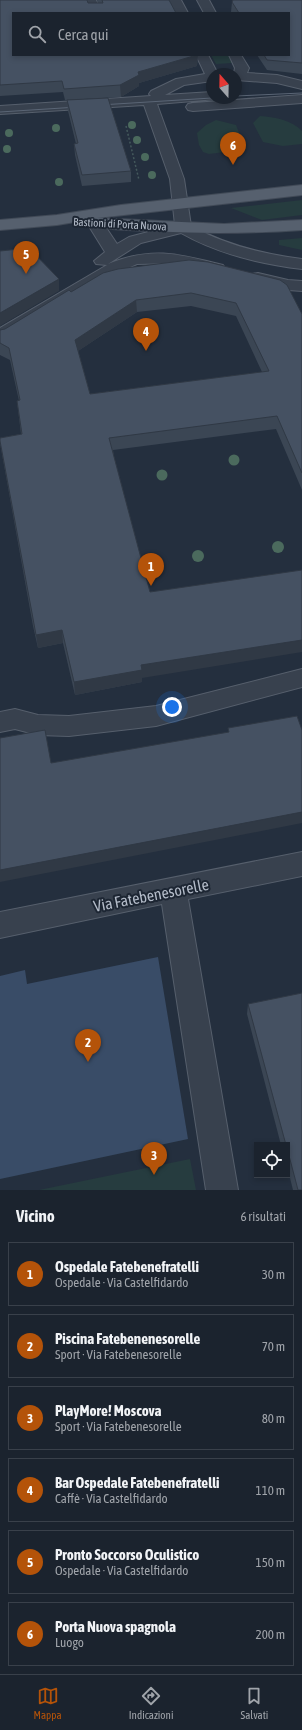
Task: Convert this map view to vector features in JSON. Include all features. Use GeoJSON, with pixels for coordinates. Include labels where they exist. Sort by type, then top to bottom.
{"type":"FeatureCollection","features":[{"type":"Feature","properties":{"kind":"main road","name":"Bastioni di Porta Nuova"},"geometry":{"type":"LineString","coordinates":[[0,225],[56,220],[181,202],[302,190]]}},
{"type":"Feature","properties":{"kind":"main road","name":"Bastioni di Porta Nuova"},"geometry":{"type":"LineString","coordinates":[[56,220],[183,228],[255,229],[302,225]]}},
{"type":"Feature","properties":{"kind":"street"},"geometry":{"type":"LineString","coordinates":[[90,0],[96,12]]}},
{"type":"Feature","properties":{"kind":"street"},"geometry":{"type":"LineString","coordinates":[[175,0],[181,12]]}},
{"type":"Feature","properties":{"kind":"street"},"geometry":{"type":"LineString","coordinates":[[203,0],[209,12]]}},
{"type":"Feature","properties":{"kind":"street"},"geometry":{"type":"LineString","coordinates":[[202,56],[208,68]]}},
{"type":"Feature","properties":{"kind":"street"},"geometry":{"type":"LineString","coordinates":[[236,56],[242,68]]}},
{"type":"Feature","properties":{"kind":"street"},"geometry":{"type":"LineString","coordinates":[[242,76],[278,79],[302,85]]}},
{"type":"Feature","properties":{"kind":"street"},"geometry":{"type":"LineString","coordinates":[[149,100],[162,90],[174,84],[206,77]]}},
{"type":"Feature","properties":{"kind":"street"},"geometry":{"type":"LineString","coordinates":[[242,94],[302,90]]}},
{"type":"Feature","properties":{"kind":"street"},"geometry":{"type":"LineString","coordinates":[[0,110],[206,96]]}},
{"type":"Feature","properties":{"kind":"street"},"geometry":{"type":"LineString","coordinates":[[149,100],[179,107],[194,107],[302,99]]}},
{"type":"Feature","properties":{"kind":"street"},"geometry":{"type":"LineString","coordinates":[[149,100],[177,179],[183,228]]}},
{"type":"Feature","properties":{"kind":"street"},"geometry":{"type":"LineString","coordinates":[[96,223],[115,254]]}},
{"type":"Feature","properties":{"kind":"street"},"geometry":{"type":"LineString","coordinates":[[0,322],[115,254],[135,240],[183,228],[203,239],[223,247],[262,258],[302,264]]}},
{"type":"Feature","properties":{"kind":"street"},"geometry":{"type":"LineString","coordinates":[[0,336],[104,272],[132,260],[142,258],[176,258],[288,285],[302,286]]}},
{"type":"Feature","properties":{"kind":"street"},"geometry":{"type":"LineString","coordinates":[[0,722],[15,719],[38,724],[69,726],[156,716],[302,678]]}},
{"type":"Feature","properties":{"kind":"street","name":"Via Fatebenesorelle"},"geometry":{"type":"LineString","coordinates":[[0,925],[302,864]]}},
{"type":"Feature","properties":{"kind":"street"},"geometry":{"type":"LineString","coordinates":[[173,890],[222,1190]]}},
{"type":"Feature","properties":{"kind":"path"},"geometry":{"type":"LineString","coordinates":[[126,126],[139,180]]}},
{"type":"Feature","properties":{"kind":"green space"},"geometry":{"type":"Polygon","coordinates":[[[212,56],[228,56],[232,63],[216,64],[212,56]]]}},
{"type":"Feature","properties":{"kind":"green space"},"geometry":{"type":"Polygon","coordinates":[[[260,116],[282,120],[298,127],[302,131],[302,144],[283,146],[263,142],[253,123],[260,116]]]}},
{"type":"Feature","properties":{"kind":"green space"},"geometry":{"type":"Polygon","coordinates":[[[216,120],[236,125],[243,143],[236,147],[233,151],[209,154],[203,152],[199,145],[197,133],[206,125],[216,120]]]}},
{"type":"Feature","properties":{"kind":"green space"},"geometry":{"type":"Polygon","coordinates":[[[302,200],[302,215],[262,220],[231,208],[302,200]]]}},
{"type":"Feature","properties":{"kind":"green space"},"geometry":{"type":"Polygon","coordinates":[[[302,238],[302,250],[279,245],[279,240],[302,238]]]}},
{"type":"Feature","properties":{"kind":"green space"},"geometry":{"type":"Polygon","coordinates":[[[190,1159],[196,1190],[39,1190],[190,1159]]]}},
{"type":"Feature","properties":{"kind":"water"},"geometry":{"type":"Polygon","coordinates":[[[158,957],[188,1139],[0,1179],[0,976],[25,970],[27,984],[158,957]]]}},
{"type":"Feature","properties":{"kind":"building"},"geometry":{"type":"Polygon","coordinates":[[[0,0],[87,0],[88,3],[103,3],[102,0],[169,0],[175,12],[12,12],[12,56],[194,56],[138,72],[139,75],[120,85],[64,89],[62,81],[0,85],[0,0]]]}},
{"type":"Feature","properties":{"kind":"building"},"geometry":{"type":"Polygon","coordinates":[[[233,0],[302,0],[302,63],[267,60],[265,56],[290,56],[290,12],[238,12],[232,2],[233,0]]]}},
{"type":"Feature","properties":{"kind":"building"},"geometry":{"type":"Polygon","coordinates":[[[108,98],[131,171],[82,175],[74,144],[78,143],[67,100],[108,98]]]}},
{"type":"Feature","properties":{"kind":"building"},"geometry":{"type":"Polygon","coordinates":[[[29,248],[59,279],[0,313],[0,251],[29,248]]]}},
{"type":"Feature","properties":{"kind":"building"},"geometry":{"type":"Polygon","coordinates":[[[189,260],[208,262],[280,280],[287,285],[302,314],[302,473],[277,416],[109,438],[150,592],[302,570],[302,640],[141,665],[142,670],[74,682],[62,630],[36,635],[0,441],[0,438],[22,434],[17,401],[20,400],[9,348],[0,343],[0,330],[5,329],[69,290],[71,292],[103,273],[118,269],[189,260]],[[191,293],[136,300],[75,340],[90,394],[269,371],[236,303],[191,293]]]}},
{"type":"Feature","properties":{"kind":"building"},"geometry":{"type":"Polygon","coordinates":[[[297,716],[302,730],[302,812],[0,870],[0,738],[45,730],[51,763],[229,732],[228,728],[297,716]]]}},
{"type":"Feature","properties":{"kind":"building"},"geometry":{"type":"Polygon","coordinates":[[[302,993],[302,1190],[298,1190],[290,1159],[290,1142],[285,1142],[248,1004],[302,993]]]}},
{"type":"Feature","properties":{"kind":"tram line"},"geometry":{"type":"LineString","coordinates":[[242,96],[302,93]]}},
{"type":"Feature","properties":{"kind":"tram line"},"geometry":{"type":"LineString","coordinates":[[100,105],[206,98]]}},
{"type":"Feature","properties":{"kind":"tram line"},"geometry":{"type":"LineString","coordinates":[[0,112],[78,107]]}},
{"type":"Feature","properties":{"kind":"place","name":"Porta Nuova spagnola"},"geometry":{"type":"Point","coordinates":[233,165]}},
{"type":"Feature","properties":{"kind":"place","name":"Pronto Soccorso Oculistico"},"geometry":{"type":"Point","coordinates":[26,274]}},
{"type":"Feature","properties":{"kind":"place","name":"Bar Ospedale Fatebenefratelli"},"geometry":{"type":"Point","coordinates":[146,351]}},
{"type":"Feature","properties":{"kind":"place","name":"Ospedale Fatebenefratelli"},"geometry":{"type":"Point","coordinates":[151,586]}},
{"type":"Feature","properties":{"kind":"place","name":"Piscina Fatebenenesorelle"},"geometry":{"type":"Point","coordinates":[88,1062]}},
{"type":"Feature","properties":{"kind":"place","name":"PlayMore! Moscova"},"geometry":{"type":"Point","coordinates":[154,1175]}}]}
